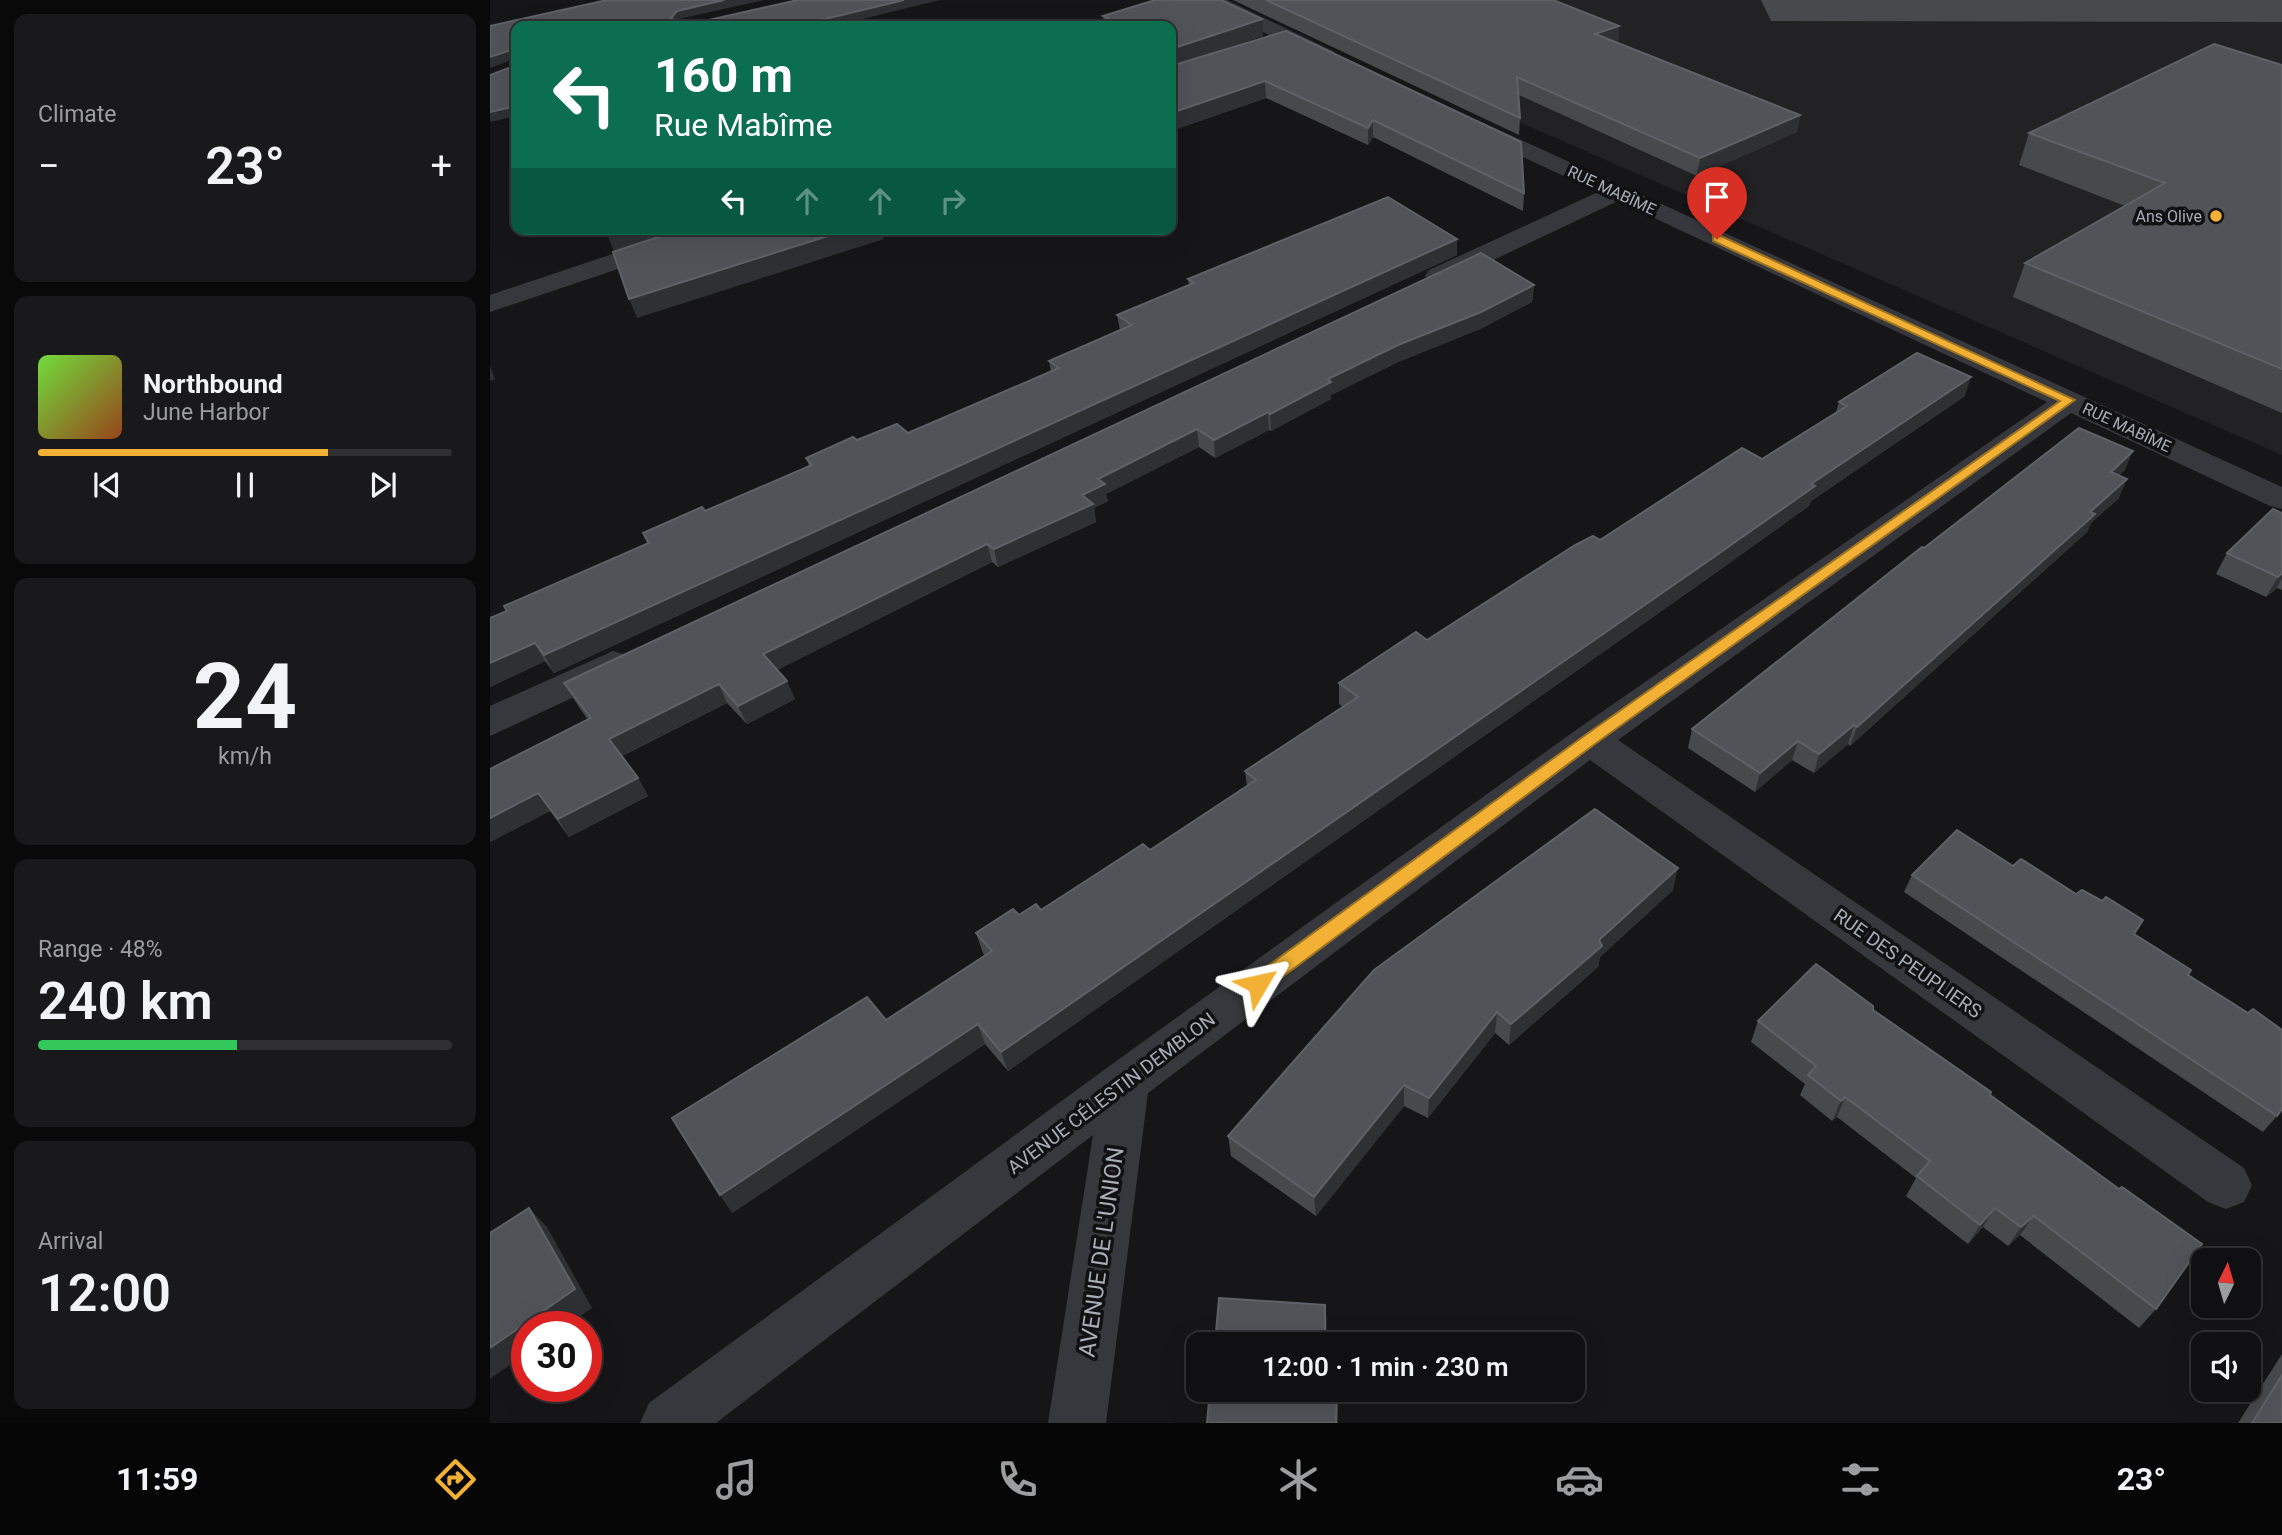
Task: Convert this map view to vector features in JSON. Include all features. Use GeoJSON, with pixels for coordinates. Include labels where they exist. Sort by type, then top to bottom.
{"type":"FeatureCollection","features":[{"type":"Feature","properties":{"kind":"street"},"geometry":{"type":"LineString","coordinates":[[1211,0],[1343,63]]}},
{"type":"Feature","properties":{"kind":"street"},"geometry":{"type":"LineString","coordinates":[[1261,45],[1287,37]]}},
{"type":"Feature","properties":{"kind":"street","name":"RUE MABÎME"},"geometry":{"type":"LineString","coordinates":[[1452,115],[2282,499]]}},
{"type":"Feature","properties":{"kind":"street"},"geometry":{"type":"LineString","coordinates":[[1415,287],[1616,192]]}},
{"type":"Feature","properties":{"kind":"street"},"geometry":{"type":"LineString","coordinates":[[490,304],[695,235]]}},
{"type":"Feature","properties":{"kind":"street","name":"AVENUE CÉLESTIN DEMBLON"},"geometry":{"type":"LineString","coordinates":[[669,1423],[1125,1082],[1590,740],[2068,400]]}},
{"type":"Feature","properties":{"kind":"street"},"geometry":{"type":"LineString","coordinates":[[490,722],[644,649]]}},
{"type":"Feature","properties":{"kind":"street","name":"RUE DES PEUPLIERS"},"geometry":{"type":"LineString","coordinates":[[1590,740],[2226,1185]]}},
{"type":"Feature","properties":{"kind":"street","name":"AVENUE DE L'UNION"},"geometry":{"type":"LineString","coordinates":[[1077,1423],[1125,1082]]}},
{"type":"Feature","properties":{"kind":"shaded area"},"geometry":{"type":"Polygon","coordinates":[[[1240,0],[2282,0],[2282,455],[1310,31],[1240,0]]]}},
{"type":"Feature","properties":{"kind":"building"},"geometry":{"type":"Polygon","coordinates":[[[607,0],[724,0],[677,11],[671,18],[709,20],[798,0],[904,0],[817,21],[512,21],[607,0]]]}},
{"type":"Feature","properties":{"kind":"building"},"geometry":{"type":"Polygon","coordinates":[[[1155,0],[1221,0],[1262,19],[1176,47],[1176,21],[1113,21],[1103,16],[1155,0]]]}},
{"type":"Feature","properties":{"kind":"building"},"geometry":{"type":"Polygon","coordinates":[[[1266,0],[1553,0],[1619,26],[1595,34],[1800,115],[1700,158],[1517,77],[1520,118],[1266,0]]]}},
{"type":"Feature","properties":{"kind":"building"},"geometry":{"type":"Polygon","coordinates":[[[511,21],[511,50],[490,57],[490,26],[511,21]]]}},
{"type":"Feature","properties":{"kind":"building"},"geometry":{"type":"Polygon","coordinates":[[[1286,31],[1521,142],[1524,193],[1373,120],[1368,128],[1265,81],[1176,111],[1176,64],[1286,31]]]}},
{"type":"Feature","properties":{"kind":"building"},"geometry":{"type":"Polygon","coordinates":[[[2214,44],[2282,65],[2282,369],[2025,263],[2165,183],[2029,133],[2214,44]]]}},
{"type":"Feature","properties":{"kind":"building"},"geometry":{"type":"Polygon","coordinates":[[[511,67],[511,107],[490,112],[490,75],[511,67]]]}},
{"type":"Feature","properties":{"kind":"building"},"geometry":{"type":"Polygon","coordinates":[[[1388,197],[1457,239],[544,655],[535,643],[490,663],[490,618],[507,611],[504,606],[649,543],[643,533],[702,507],[705,511],[812,465],[806,458],[853,437],[857,440],[897,424],[908,433],[1059,368],[1049,361],[1132,325],[1117,315],[1194,283],[1188,279],[1388,197]]]}},
{"type":"Feature","properties":{"kind":"building"},"geometry":{"type":"Polygon","coordinates":[[[664,235],[831,235],[629,299],[613,252],[664,235]]]}},
{"type":"Feature","properties":{"kind":"building"},"geometry":{"type":"Polygon","coordinates":[[[1481,253],[1534,285],[1481,312],[1398,345],[1328,379],[1331,382],[1270,414],[1268,412],[1214,440],[1197,429],[1098,479],[1105,484],[1082,495],[1093,504],[994,549],[987,544],[763,654],[787,681],[738,706],[719,684],[609,739],[638,778],[558,819],[538,793],[490,818],[490,769],[591,718],[564,683],[1481,253]]]}},
{"type":"Feature","properties":{"kind":"building"},"geometry":{"type":"Polygon","coordinates":[[[1917,353],[1971,377],[1811,484],[1815,486],[1001,1052],[978,1024],[720,1195],[672,1118],[867,997],[886,1020],[992,951],[976,933],[1013,909],[1019,915],[1036,904],[1041,910],[1143,844],[1150,850],[1256,780],[1245,771],[1358,697],[1339,683],[1416,632],[1427,640],[1575,545],[1593,536],[1600,540],[1742,448],[1762,459],[1847,406],[1839,402],[1917,353]]]}},
{"type":"Feature","properties":{"kind":"building"},"geometry":{"type":"Polygon","coordinates":[[[2079,428],[2133,451],[2111,472],[2127,479],[2090,512],[2095,514],[1857,727],[1854,725],[1819,754],[1798,741],[1760,773],[1692,729],[1922,547],[2079,428]]]}},
{"type":"Feature","properties":{"kind":"building"},"geometry":{"type":"Polygon","coordinates":[[[2273,509],[2282,513],[2282,573],[2278,577],[2227,553],[2273,509]]]}},
{"type":"Feature","properties":{"kind":"building"},"geometry":{"type":"Polygon","coordinates":[[[1595,809],[1678,868],[1599,940],[1602,946],[1511,1024],[1497,1012],[1429,1098],[1404,1085],[1314,1197],[1228,1136],[1374,970],[1595,809]]]}},
{"type":"Feature","properties":{"kind":"building"},"geometry":{"type":"Polygon","coordinates":[[[1957,830],[2013,866],[2021,859],[2076,894],[2082,890],[2102,901],[2106,897],[2143,920],[2134,934],[2191,970],[2188,975],[2248,1013],[2253,1009],[2282,1030],[2282,1109],[2277,1116],[1912,875],[1957,830]]]}},
{"type":"Feature","properties":{"kind":"building"},"geometry":{"type":"Polygon","coordinates":[[[1816,964],[1873,1006],[1873,1010],[1991,1092],[1990,1095],[2119,1189],[2122,1187],[2202,1244],[2199,1248],[2191,1248],[2191,1260],[2156,1309],[2034,1216],[2021,1227],[1995,1208],[1980,1225],[1917,1176],[1930,1161],[1845,1097],[1841,1101],[1808,1075],[1816,1066],[1758,1021],[1816,964]]]}},
{"type":"Feature","properties":{"kind":"building"},"geometry":{"type":"Polygon","coordinates":[[[529,1208],[575,1289],[543,1311],[511,1311],[511,1333],[490,1348],[490,1233],[529,1208]]]}},
{"type":"Feature","properties":{"kind":"building"},"geometry":{"type":"Polygon","coordinates":[[[1219,1298],[1325,1305],[1325,1332],[1216,1332],[1219,1298]]]}},
{"type":"Feature","properties":{"kind":"building"},"geometry":{"type":"Polygon","coordinates":[[[2282,1375],[2282,1423],[2252,1423],[2282,1375]]]}},
{"type":"Feature","properties":{"kind":"building"},"geometry":{"type":"Polygon","coordinates":[[[1209,1402],[1337,1402],[1336,1423],[1207,1423],[1209,1402]]]}},
{"type":"Feature","properties":{"kind":"place","name":"Ans Olive"},"geometry":{"type":"Point","coordinates":[2216,216]}},
{"type":"Feature","properties":{"kind":"route"},"geometry":{"type":"LineString","coordinates":[[1258,984],[1590,740],[2068,400],[1717,239]]}}]}
